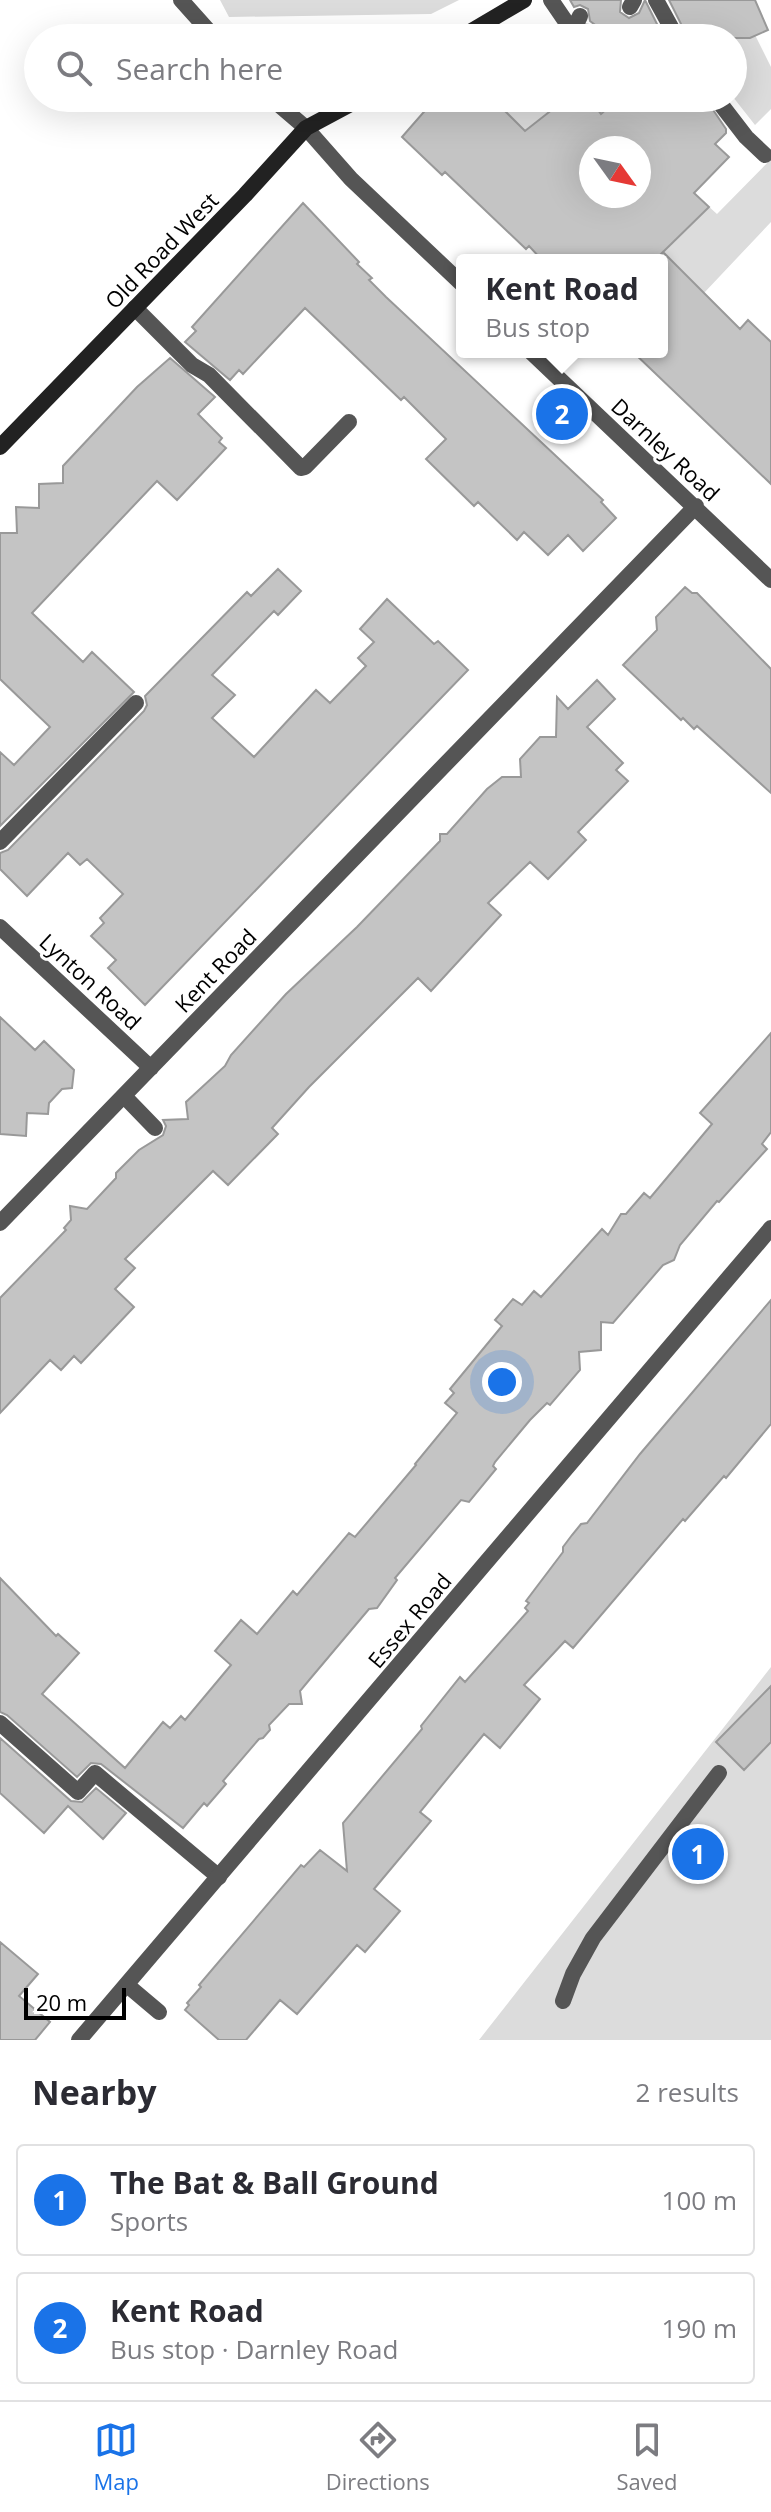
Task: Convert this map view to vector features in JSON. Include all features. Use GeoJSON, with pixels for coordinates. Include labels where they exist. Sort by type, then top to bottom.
{"type":"FeatureCollection","features":[{"type":"Feature","properties":{"kind":"main road"},"geometry":{"type":"LineString","coordinates":[[484,24],[524,0]]}},
{"type":"Feature","properties":{"kind":"main road","name":"Old Road West"},"geometry":{"type":"LineString","coordinates":[[0,447],[306,128],[336,112]]}},
{"type":"Feature","properties":{"kind":"street"},"geometry":{"type":"LineString","coordinates":[[181,0],[202,24]]}},
{"type":"Feature","properties":{"kind":"street"},"geometry":{"type":"LineString","coordinates":[[551,0],[575,24]]}},
{"type":"Feature","properties":{"kind":"street"},"geometry":{"type":"LineString","coordinates":[[656,0],[667,24]]}},
{"type":"Feature","properties":{"kind":"street"},"geometry":{"type":"LineString","coordinates":[[287,112],[306,128],[351,179],[456,278]]}},
{"type":"Feature","properties":{"kind":"street"},"geometry":{"type":"LineString","coordinates":[[727,112],[765,155]]}},
{"type":"Feature","properties":{"kind":"street"},"geometry":{"type":"LineString","coordinates":[[135,308],[192,365],[218,384],[301,468],[349,422]]}},
{"type":"Feature","properties":{"kind":"street","name":"Darnley Road"},"geometry":{"type":"LineString","coordinates":[[537,358],[771,580]]}},
{"type":"Feature","properties":{"kind":"street","name":"Kent Road"},"geometry":{"type":"LineString","coordinates":[[0,1223],[696,506]]}},
{"type":"Feature","properties":{"kind":"street"},"geometry":{"type":"LineString","coordinates":[[0,842],[136,703]]}},
{"type":"Feature","properties":{"kind":"street","name":"Lynton Road"},"geometry":{"type":"LineString","coordinates":[[0,927],[151,1068]]}},
{"type":"Feature","properties":{"kind":"street"},"geometry":{"type":"LineString","coordinates":[[124,1096],[155,1128]]}},
{"type":"Feature","properties":{"kind":"street","name":"Essex Road"},"geometry":{"type":"LineString","coordinates":[[79,2040],[771,1228]]}},
{"type":"Feature","properties":{"kind":"street"},"geometry":{"type":"LineString","coordinates":[[0,1723],[78,1792],[95,1773],[219,1877]]}},
{"type":"Feature","properties":{"kind":"street"},"geometry":{"type":"LineString","coordinates":[[563,2001],[573,1974],[593,1938],[719,1773]]}},
{"type":"Feature","properties":{"kind":"street"},"geometry":{"type":"LineString","coordinates":[[127,1985],[159,2012]]}},
{"type":"Feature","properties":{"kind":"shaded area"},"geometry":{"type":"Polygon","coordinates":[[[220,0],[459,0],[431,14],[229,17],[220,0]]]}},
{"type":"Feature","properties":{"kind":"shaded area"},"geometry":{"type":"Polygon","coordinates":[[[751,27],[771,67],[771,109],[755,125],[745,112],[747,29],[751,27]]]}},
{"type":"Feature","properties":{"kind":"shaded area"},"geometry":{"type":"Polygon","coordinates":[[[506,112],[574,112],[585,136],[579,136],[579,174],[574,185],[500,116],[506,112]]]}},
{"type":"Feature","properties":{"kind":"shaded area"},"geometry":{"type":"Polygon","coordinates":[[[771,159],[771,222],[704,293],[668,267],[668,254],[662,254],[643,236],[640,208],[651,208],[651,198],[687,206],[697,196],[717,214],[771,159]]]}},
{"type":"Feature","properties":{"kind":"shaded area"},"geometry":{"type":"Polygon","coordinates":[[[771,1667],[771,2040],[479,2040],[771,1667]]]}},
{"type":"Feature","properties":{"kind":"building"},"geometry":{"type":"Polygon","coordinates":[[[570,0],[621,0],[620,12],[629,18],[639,13],[645,0],[657,24],[594,24],[590,21],[588,9],[580,5],[574,7],[570,0]]]}},
{"type":"Feature","properties":{"kind":"building"},"geometry":{"type":"Polygon","coordinates":[[[669,0],[755,0],[768,30],[747,38],[747,24],[681,24],[669,0]]]}},
{"type":"Feature","properties":{"kind":"building"},"geometry":{"type":"Polygon","coordinates":[[[424,112],[506,112],[525,131],[549,112],[714,112],[726,129],[715,144],[729,157],[694,193],[709,207],[663,252],[665,254],[536,254],[529,246],[526,249],[445,172],[442,175],[402,137],[424,112]]]}},
{"type":"Feature","properties":{"kind":"building"},"geometry":{"type":"Polygon","coordinates":[[[303,203],[359,262],[357,264],[372,278],[369,280],[386,297],[603,500],[601,502],[616,518],[583,551],[568,535],[548,555],[524,532],[517,540],[478,502],[474,506],[426,459],[446,439],[305,308],[243,374],[239,370],[230,380],[185,342],[196,331],[192,327],[303,203]]]}},
{"type":"Feature","properties":{"kind":"building"},"geometry":{"type":"Polygon","coordinates":[[[668,257],[740,329],[748,320],[771,342],[771,484],[639,358],[668,358],[668,257]]]}},
{"type":"Feature","properties":{"kind":"building"},"geometry":{"type":"Polygon","coordinates":[[[170,358],[215,397],[198,414],[222,438],[219,442],[226,448],[177,500],[157,481],[32,613],[83,662],[92,652],[134,692],[0,826],[0,752],[14,765],[50,727],[0,679],[0,533],[17,533],[16,507],[39,508],[39,484],[63,483],[63,466],[137,387],[170,358]]]}},
{"type":"Feature","properties":{"kind":"building"},"geometry":{"type":"Polygon","coordinates":[[[278,569],[301,591],[278,615],[274,611],[212,675],[235,695],[212,718],[254,757],[316,690],[330,703],[366,666],[358,658],[374,642],[360,629],[387,599],[434,644],[438,641],[468,670],[145,1005],[108,968],[116,960],[91,936],[104,923],[100,918],[123,894],[87,859],[80,865],[68,853],[27,896],[0,869],[0,853],[8,850],[144,711],[147,705],[145,696],[247,592],[251,596],[278,569]]]}},
{"type":"Feature","properties":{"kind":"building"},"geometry":{"type":"Polygon","coordinates":[[[685,587],[697,593],[771,669],[771,793],[697,726],[694,729],[683,718],[681,720],[623,665],[657,630],[656,617],[685,587]]]}},
{"type":"Feature","properties":{"kind":"building"},"geometry":{"type":"Polygon","coordinates":[[[597,680],[615,699],[587,727],[623,763],[616,770],[628,781],[578,832],[586,840],[548,879],[530,862],[488,903],[501,915],[431,991],[418,978],[309,1087],[272,1128],[278,1134],[228,1185],[213,1171],[125,1259],[135,1268],[115,1289],[134,1307],[81,1363],[74,1356],[61,1370],[50,1360],[0,1413],[0,1298],[66,1230],[64,1228],[71,1220],[70,1206],[87,1209],[139,1150],[163,1135],[166,1126],[163,1120],[188,1119],[186,1102],[225,1066],[231,1055],[286,994],[357,927],[440,841],[440,834],[447,834],[487,789],[502,777],[521,777],[520,759],[540,737],[556,737],[557,697],[568,709],[597,680]]]}},
{"type":"Feature","properties":{"kind":"building"},"geometry":{"type":"Polygon","coordinates":[[[0,1017],[35,1050],[44,1041],[74,1070],[72,1088],[62,1089],[49,1103],[48,1114],[27,1113],[26,1136],[0,1134],[0,1017]]]}},
{"type":"Feature","properties":{"kind":"building"},"geometry":{"type":"Polygon","coordinates":[[[771,1033],[771,1132],[762,1144],[767,1149],[680,1245],[674,1260],[663,1265],[613,1323],[601,1322],[601,1350],[579,1352],[580,1370],[550,1405],[547,1403],[530,1420],[495,1462],[493,1466],[496,1469],[469,1502],[461,1500],[395,1578],[397,1580],[377,1608],[369,1609],[300,1691],[302,1704],[289,1704],[269,1725],[270,1730],[223,1781],[226,1784],[207,1806],[204,1803],[183,1828],[101,1764],[91,1763],[77,1777],[0,1712],[0,1578],[56,1636],[58,1634],[79,1653],[42,1694],[125,1768],[163,1722],[170,1728],[181,1716],[185,1720],[231,1665],[215,1651],[241,1620],[257,1634],[293,1591],[297,1595],[349,1533],[355,1537],[457,1413],[445,1403],[454,1393],[450,1389],[502,1326],[495,1320],[513,1299],[522,1305],[534,1291],[541,1297],[602,1229],[608,1235],[621,1214],[626,1214],[644,1193],[650,1198],[712,1124],[700,1113],[771,1033]]]}},
{"type":"Feature","properties":{"kind":"building"},"geometry":{"type":"Polygon","coordinates":[[[771,1300],[771,1424],[726,1478],[724,1476],[685,1521],[683,1519],[573,1648],[565,1641],[524,1685],[540,1699],[500,1748],[484,1734],[420,1812],[431,1821],[374,1889],[400,1911],[365,1952],[357,1945],[297,2014],[280,2000],[246,2040],[219,2040],[185,2010],[201,1987],[199,1985],[301,1865],[304,1867],[320,1850],[347,1871],[343,1823],[422,1729],[421,1726],[460,1677],[465,1682],[528,1611],[525,1608],[529,1603],[526,1601],[572,1535],[581,1524],[587,1523],[640,1454],[771,1300]]]}},
{"type":"Feature","properties":{"kind":"building"},"geometry":{"type":"Polygon","coordinates":[[[771,1686],[771,1742],[744,1770],[716,1742],[771,1686]]]}},
{"type":"Feature","properties":{"kind":"building"},"geometry":{"type":"Polygon","coordinates":[[[0,1738],[71,1801],[82,1802],[96,1788],[126,1813],[103,1839],[68,1806],[44,1833],[0,1793],[0,1738]]]}},
{"type":"Feature","properties":{"kind":"building"},"geometry":{"type":"Polygon","coordinates":[[[0,1942],[38,1974],[19,1996],[50,2022],[35,2040],[0,2040],[0,1942]]]}},
{"type":"Feature","properties":{"kind":"place","name":"Kent Road"},"geometry":{"type":"Point","coordinates":[562,414]}},
{"type":"Feature","properties":{"kind":"place","name":"The Bat & Ball Ground"},"geometry":{"type":"Point","coordinates":[698,1854]}}]}
